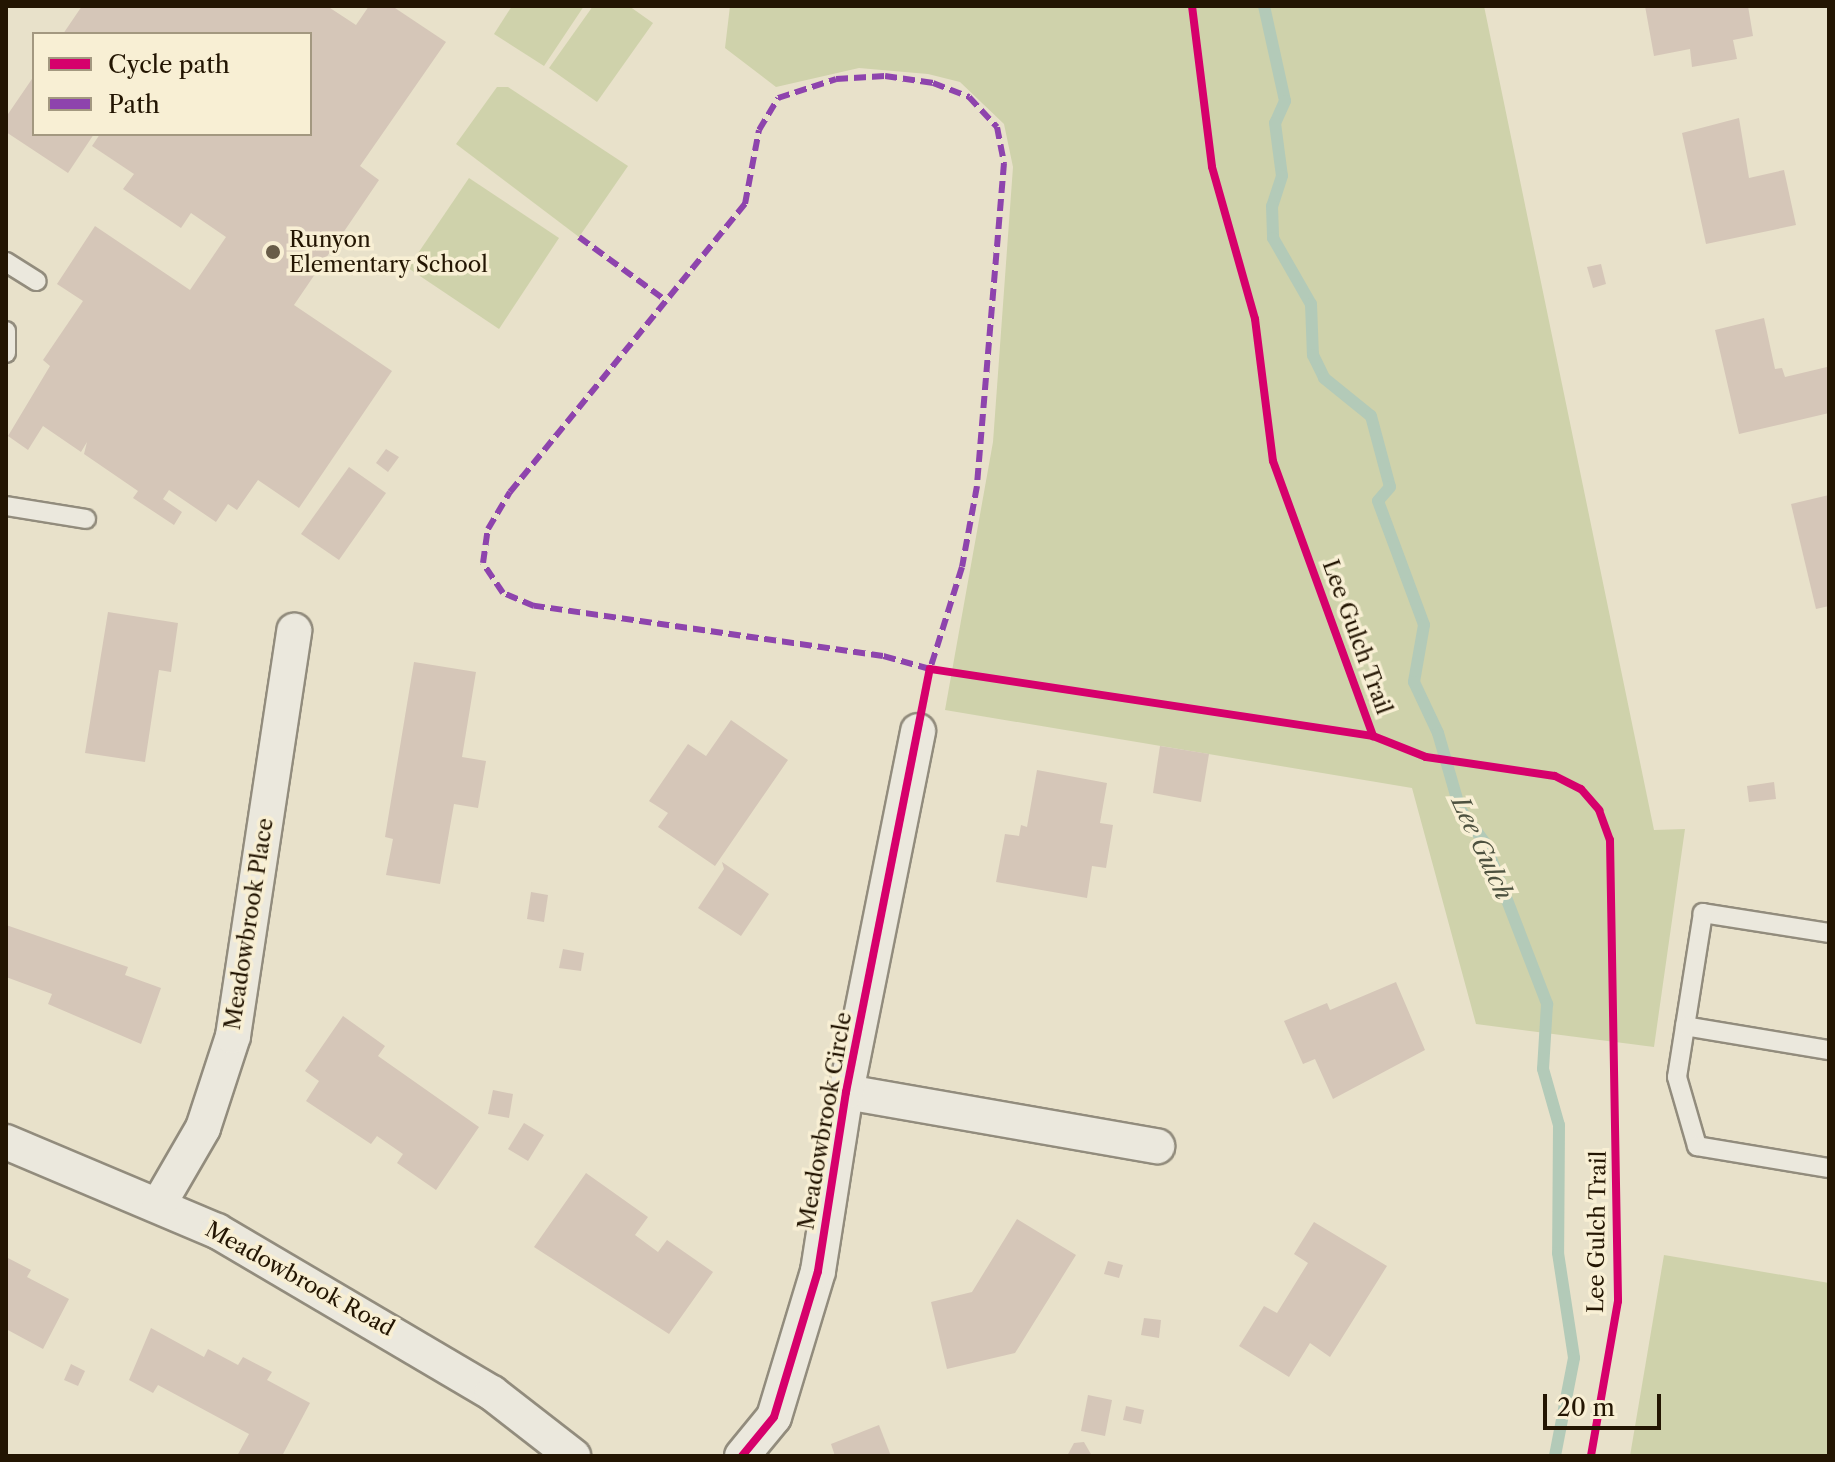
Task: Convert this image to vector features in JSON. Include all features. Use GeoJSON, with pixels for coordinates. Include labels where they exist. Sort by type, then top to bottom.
{"type":"FeatureCollection","features":[{"type":"Feature","properties":{"kind":"street","name":"Meadowbrook Place"},"geometry":{"type":"LineString","coordinates":[[159,1204],[203,1128],[233,1036],[294,631]]}},
{"type":"Feature","properties":{"kind":"street","name":"Meadowbrook Circle"},"geometry":{"type":"LineString","coordinates":[[742,1456],[774,1417],[818,1271],[846,1092],[918,731]]}},
{"type":"Feature","properties":{"kind":"street","name":"Meadowbrook Circle"},"geometry":{"type":"LineString","coordinates":[[846,1092],[1157,1146]]}},
{"type":"Feature","properties":{"kind":"street","name":"Meadowbrook Road"},"geometry":{"type":"LineString","coordinates":[[6,1142],[159,1204],[371,1317],[492,1393],[573,1456]]}},
{"type":"Feature","properties":{"kind":"lane"},"geometry":{"type":"LineString","coordinates":[[6,262],[36,281]]}},
{"type":"Feature","properties":{"kind":"lane"},"geometry":{"type":"LineString","coordinates":[[6,331],[6,353]]}},
{"type":"Feature","properties":{"kind":"lane"},"geometry":{"type":"LineString","coordinates":[[6,506],[86,519]]}},
{"type":"Feature","properties":{"kind":"lane"},"geometry":{"type":"LineString","coordinates":[[1829,933],[1703,913],[1677,1077],[1697,1146],[1829,1168]]}},
{"type":"Feature","properties":{"kind":"lane"},"geometry":{"type":"LineString","coordinates":[[1685,1026],[1829,1050]]}},
{"type":"Feature","properties":{"kind":"green space"},"geometry":{"type":"Polygon","coordinates":[[[512,6],[584,6],[544,66],[494,34],[512,6]]]}},
{"type":"Feature","properties":{"kind":"green space"},"geometry":{"type":"Polygon","coordinates":[[[593,6],[629,6],[653,23],[597,102],[549,68],[593,6]]]}},
{"type":"Feature","properties":{"kind":"green space"},"geometry":{"type":"Polygon","coordinates":[[[730,6],[1484,6],[1654,830],[1685,829],[1654,1047],[1476,1024],[1412,788],[945,710],[993,442],[1013,167],[1004,124],[960,82],[928,74],[859,68],[776,87],[725,48],[730,6]]]}},
{"type":"Feature","properties":{"kind":"green space"},"geometry":{"type":"Polygon","coordinates":[[[497,87],[508,87],[628,166],[579,237],[456,144],[497,87]]]}},
{"type":"Feature","properties":{"kind":"green space"},"geometry":{"type":"Polygon","coordinates":[[[469,178],[559,238],[499,329],[408,268],[469,178]]]}},
{"type":"Feature","properties":{"kind":"green space"},"geometry":{"type":"Polygon","coordinates":[[[1664,1255],[1829,1283],[1829,1456],[1630,1456],[1664,1255]]]}},
{"type":"Feature","properties":{"kind":"building","name":"Runyon Elementary School"},"geometry":{"type":"Polygon","coordinates":[[[82,6],[327,6],[356,25],[369,6],[392,6],[446,42],[360,166],[379,180],[294,305],[392,371],[299,508],[258,480],[237,510],[228,504],[216,522],[169,490],[163,499],[182,512],[174,525],[133,498],[138,491],[84,454],[87,442],[81,452],[43,426],[28,450],[8,436],[50,366],[43,360],[83,301],[57,284],[95,226],[190,290],[226,237],[191,213],[181,228],[123,189],[134,174],[92,146],[99,136],[312,136],[312,32],[64,32],[82,6]]]}},
{"type":"Feature","properties":{"kind":"building"},"geometry":{"type":"Polygon","coordinates":[[[1645,6],[1748,6],[1753,36],[1733,40],[1737,59],[1692,67],[1690,49],[1654,56],[1645,6]]]}},
{"type":"Feature","properties":{"kind":"building"},"geometry":{"type":"Polygon","coordinates":[[[32,79],[32,136],[93,136],[68,173],[6,132],[6,117],[32,79]]]}},
{"type":"Feature","properties":{"kind":"building"},"geometry":{"type":"Polygon","coordinates":[[[1739,118],[1749,178],[1784,170],[1796,225],[1706,244],[1682,133],[1739,118]]]}},
{"type":"Feature","properties":{"kind":"building"},"geometry":{"type":"Polygon","coordinates":[[[1601,264],[1606,284],[1593,288],[1587,267],[1601,264]]]}},
{"type":"Feature","properties":{"kind":"building"},"geometry":{"type":"Polygon","coordinates":[[[1764,318],[1775,369],[1782,368],[1785,377],[1827,367],[1829,413],[1739,434],[1715,330],[1764,318]]]}},
{"type":"Feature","properties":{"kind":"building"},"geometry":{"type":"Polygon","coordinates":[[[386,449],[399,457],[388,472],[376,463],[386,449]]]}},
{"type":"Feature","properties":{"kind":"building"},"geometry":{"type":"Polygon","coordinates":[[[349,467],[386,493],[339,560],[301,534],[349,467]]]}},
{"type":"Feature","properties":{"kind":"building"},"geometry":{"type":"Polygon","coordinates":[[[1829,495],[1829,606],[1816,609],[1791,504],[1829,495]]]}},
{"type":"Feature","properties":{"kind":"building"},"geometry":{"type":"Polygon","coordinates":[[[108,612],[178,623],[171,672],[159,670],[145,762],[85,753],[108,612]]]}},
{"type":"Feature","properties":{"kind":"building"},"geometry":{"type":"Polygon","coordinates":[[[414,662],[476,672],[462,757],[486,761],[478,808],[454,804],[440,884],[386,875],[393,839],[385,837],[414,662]]]}},
{"type":"Feature","properties":{"kind":"building"},"geometry":{"type":"Polygon","coordinates":[[[731,720],[788,760],[715,866],[658,827],[668,813],[649,801],[688,744],[706,756],[731,720]]]}},
{"type":"Feature","properties":{"kind":"building"},"geometry":{"type":"Polygon","coordinates":[[[1160,746],[1209,754],[1201,802],[1153,793],[1160,746]]]}},
{"type":"Feature","properties":{"kind":"building"},"geometry":{"type":"Polygon","coordinates":[[[1037,770],[1107,783],[1100,823],[1113,825],[1106,868],[1092,866],[1087,898],[996,882],[1005,834],[1019,836],[1021,825],[1027,827],[1037,770]]]}},
{"type":"Feature","properties":{"kind":"building"},"geometry":{"type":"Polygon","coordinates":[[[1774,782],[1776,799],[1749,802],[1747,786],[1774,782]]]}},
{"type":"Feature","properties":{"kind":"building"},"geometry":{"type":"Polygon","coordinates":[[[722,862],[769,894],[741,936],[698,908],[724,869],[722,862]]]}},
{"type":"Feature","properties":{"kind":"building"},"geometry":{"type":"Polygon","coordinates":[[[531,892],[548,895],[544,922],[527,919],[531,892]]]}},
{"type":"Feature","properties":{"kind":"building"},"geometry":{"type":"Polygon","coordinates":[[[6,925],[128,967],[125,975],[161,988],[141,1044],[48,1004],[52,994],[6,977],[6,925]]]}},
{"type":"Feature","properties":{"kind":"building"},"geometry":{"type":"Polygon","coordinates":[[[563,949],[584,953],[581,971],[559,968],[563,949]]]}},
{"type":"Feature","properties":{"kind":"building"},"geometry":{"type":"Polygon","coordinates":[[[1396,982],[1425,1050],[1333,1099],[1315,1059],[1303,1064],[1284,1021],[1327,1003],[1330,1010],[1396,982]]]}},
{"type":"Feature","properties":{"kind":"building"},"geometry":{"type":"Polygon","coordinates":[[[343,1016],[385,1046],[378,1056],[479,1127],[436,1190],[397,1163],[403,1154],[377,1136],[371,1144],[306,1101],[319,1081],[305,1071],[343,1016]]]}},
{"type":"Feature","properties":{"kind":"building"},"geometry":{"type":"Polygon","coordinates":[[[493,1090],[513,1094],[509,1118],[488,1114],[493,1090]]]}},
{"type":"Feature","properties":{"kind":"building"},"geometry":{"type":"Polygon","coordinates":[[[524,1123],[544,1135],[528,1161],[508,1149],[524,1123]]]}},
{"type":"Feature","properties":{"kind":"building"},"geometry":{"type":"Polygon","coordinates":[[[586,1173],[648,1217],[635,1235],[658,1252],[667,1240],[713,1272],[669,1334],[534,1247],[586,1173]]]}},
{"type":"Feature","properties":{"kind":"building"},"geometry":{"type":"Polygon","coordinates":[[[1017,1219],[1076,1255],[1015,1353],[947,1369],[931,1302],[972,1292],[1017,1219]]]}},
{"type":"Feature","properties":{"kind":"building"},"geometry":{"type":"Polygon","coordinates":[[[1314,1222],[1387,1266],[1330,1357],[1310,1343],[1289,1377],[1239,1346],[1264,1306],[1277,1313],[1308,1263],[1294,1254],[1314,1222]]]}},
{"type":"Feature","properties":{"kind":"building"},"geometry":{"type":"Polygon","coordinates":[[[6,1257],[31,1270],[27,1277],[69,1299],[43,1349],[6,1329],[6,1257]]]}},
{"type":"Feature","properties":{"kind":"building"},"geometry":{"type":"Polygon","coordinates":[[[1108,1261],[1123,1265],[1119,1278],[1104,1274],[1108,1261]]]}},
{"type":"Feature","properties":{"kind":"building"},"geometry":{"type":"Polygon","coordinates":[[[1144,1318],[1161,1320],[1159,1338],[1141,1335],[1144,1318]]]}},
{"type":"Feature","properties":{"kind":"building"},"geometry":{"type":"Polygon","coordinates":[[[151,1328],[204,1357],[208,1349],[238,1365],[243,1357],[272,1372],[267,1380],[310,1403],[282,1456],[237,1456],[249,1434],[158,1385],[153,1393],[129,1380],[151,1328]]]}},
{"type":"Feature","properties":{"kind":"building"},"geometry":{"type":"Polygon","coordinates":[[[71,1364],[85,1371],[78,1386],[64,1380],[71,1364]]]}},
{"type":"Feature","properties":{"kind":"building"},"geometry":{"type":"Polygon","coordinates":[[[1088,1395],[1112,1400],[1105,1436],[1081,1431],[1088,1395]]]}},
{"type":"Feature","properties":{"kind":"building"},"geometry":{"type":"Polygon","coordinates":[[[1126,1406],[1144,1410],[1141,1424],[1123,1420],[1126,1406]]]}},
{"type":"Feature","properties":{"kind":"building"},"geometry":{"type":"Polygon","coordinates":[[[879,1425],[891,1456],[835,1456],[831,1444],[879,1425]]]}},
{"type":"Feature","properties":{"kind":"building"},"geometry":{"type":"Polygon","coordinates":[[[1084,1442],[1092,1456],[1067,1456],[1074,1443],[1084,1442]]]}},
{"type":"Feature","properties":{"kind":"waterway","name":"Lee Gulch"},"geometry":{"type":"LineString","coordinates":[[1264,6],[1285,101],[1275,123],[1282,176],[1272,206],[1273,238],[1311,304],[1313,355],[1324,378],[1371,416],[1390,487],[1378,501],[1424,625],[1414,682],[1438,733],[1460,809],[1485,843],[1547,1004],[1543,1069],[1559,1125],[1558,1253],[1574,1358],[1555,1456]]}},
{"type":"Feature","properties":{"kind":"marked path"},"geometry":{"type":"LineString","coordinates":[[885,76],[933,83],[969,97],[997,127],[1004,163],[977,486],[962,567],[930,669],[883,656],[534,606],[503,593],[483,563],[488,529],[510,492],[745,204],[759,130],[778,98],[836,79],[885,76]]}},
{"type":"Feature","properties":{"kind":"marked path"},"geometry":{"type":"LineString","coordinates":[[579,237],[665,300]]}},
{"type":"Feature","properties":{"kind":"cycle path","name":"Lee Gulch Trail"},"geometry":{"type":"LineString","coordinates":[[1192,6],[1212,167],[1255,319],[1273,461],[1373,736],[1426,757],[1555,776],[1581,789],[1599,810],[1610,840],[1618,1301],[1591,1456]]}},
{"type":"Feature","properties":{"kind":"cycle path"},"geometry":{"type":"LineString","coordinates":[[742,1456],[774,1417],[818,1271],[846,1092],[930,669],[1373,736]]}},
{"type":"Feature","properties":{"kind":"place","name":"Runyon Elementary School"},"geometry":{"type":"Point","coordinates":[273,252]}}]}
